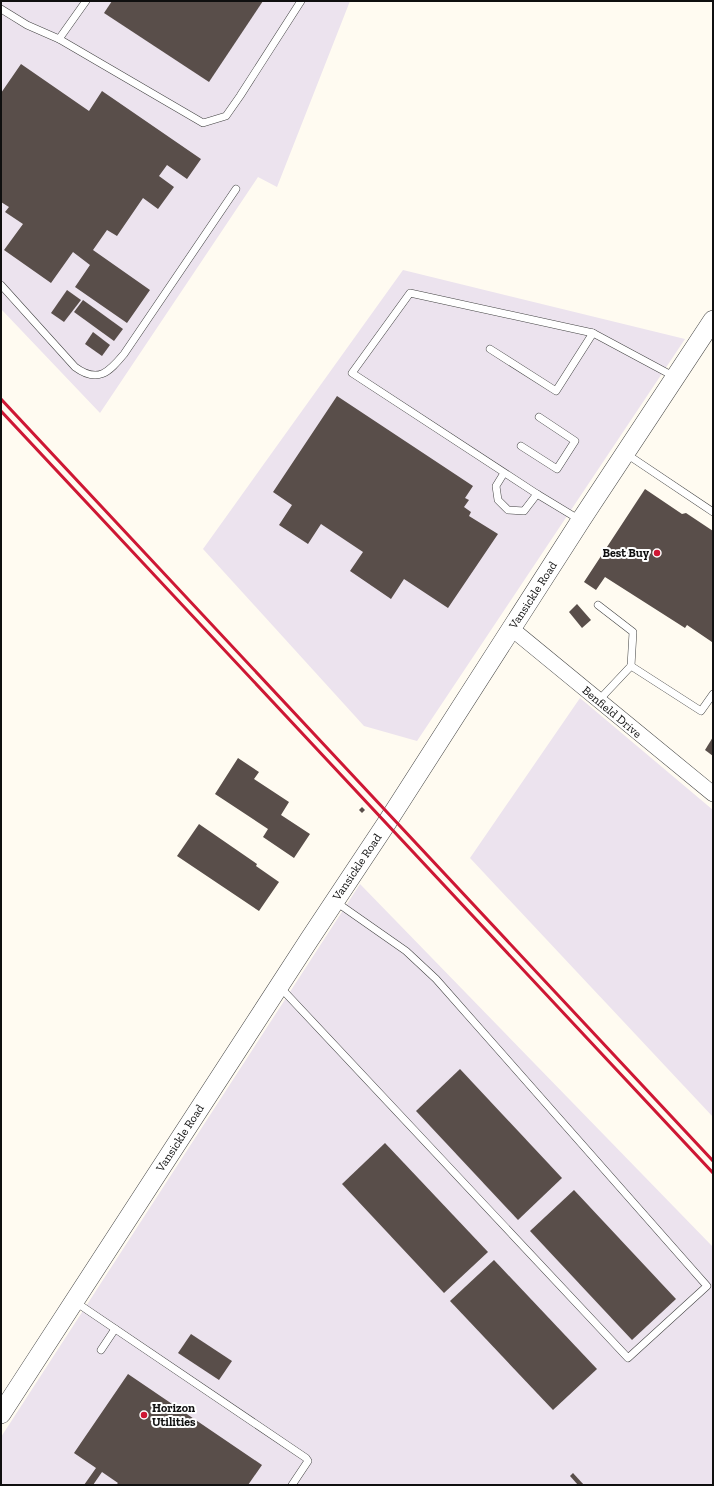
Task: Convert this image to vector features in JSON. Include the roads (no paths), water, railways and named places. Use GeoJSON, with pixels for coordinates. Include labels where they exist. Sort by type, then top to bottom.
{"type":"FeatureCollection","features":[{"type":"Feature","properties":{"kind":"street","name":"Vansickle Road"},"geometry":{"type":"LineString","coordinates":[[1,1414],[386,824],[581,520],[713,320]]}},
{"type":"Feature","properties":{"kind":"street","name":"Benfield Drive"},"geometry":{"type":"LineString","coordinates":[[512,628],[713,794]]}},
{"type":"Feature","properties":{"kind":"lane"},"geometry":{"type":"LineString","coordinates":[[59,39],[86,1]]}},
{"type":"Feature","properties":{"kind":"lane"},"geometry":{"type":"LineString","coordinates":[[1,9],[28,25],[59,39],[203,123],[226,116],[301,1]]}},
{"type":"Feature","properties":{"kind":"lane"},"geometry":{"type":"LineString","coordinates":[[1,285],[75,367],[88,374],[95,375],[106,373],[124,354],[236,189]]}},
{"type":"Feature","properties":{"kind":"lane"},"geometry":{"type":"LineString","coordinates":[[581,520],[504,473],[352,373],[410,293],[593,332],[675,377]]}},
{"type":"Feature","properties":{"kind":"lane"},"geometry":{"type":"LineString","coordinates":[[490,349],[556,391],[593,332]]}},
{"type":"Feature","properties":{"kind":"lane"},"geometry":{"type":"LineString","coordinates":[[522,446],[557,468],[576,441],[539,418]]}},
{"type":"Feature","properties":{"kind":"lane"},"geometry":{"type":"LineString","coordinates":[[625,453],[713,512]]}},
{"type":"Feature","properties":{"kind":"lane"},"geometry":{"type":"LineString","coordinates":[[504,473],[496,486],[498,500],[508,510],[524,511],[537,494]]}},
{"type":"Feature","properties":{"kind":"lane"},"geometry":{"type":"LineString","coordinates":[[598,605],[633,632],[631,666],[599,700]]}},
{"type":"Feature","properties":{"kind":"lane"},"geometry":{"type":"LineString","coordinates":[[631,666],[701,711],[713,694]]}},
{"type":"Feature","properties":{"kind":"lane"},"geometry":{"type":"LineString","coordinates":[[279,986],[628,1358],[707,1286],[436,979],[406,951],[335,901]]}},
{"type":"Feature","properties":{"kind":"lane"},"geometry":{"type":"LineString","coordinates":[[74,1301],[308,1460],[292,1485]]}},
{"type":"Feature","properties":{"kind":"lane"},"geometry":{"type":"LineString","coordinates":[[101,1350],[115,1329]]}},
{"type":"Feature","properties":{"kind":"railway"},"geometry":{"type":"LineString","coordinates":[[1,399],[713,1161]]}},
{"type":"Feature","properties":{"kind":"railway"},"geometry":{"type":"LineString","coordinates":[[1,411],[713,1173]]}},
{"type":"Feature","properties":{"kind":"place","name":"Best Buy"},"geometry":{"type":"Point","coordinates":[657,553]}},
{"type":"Feature","properties":{"kind":"place","name":"Horizon Utilities"},"geometry":{"type":"Point","coordinates":[144,1415]}}]}
